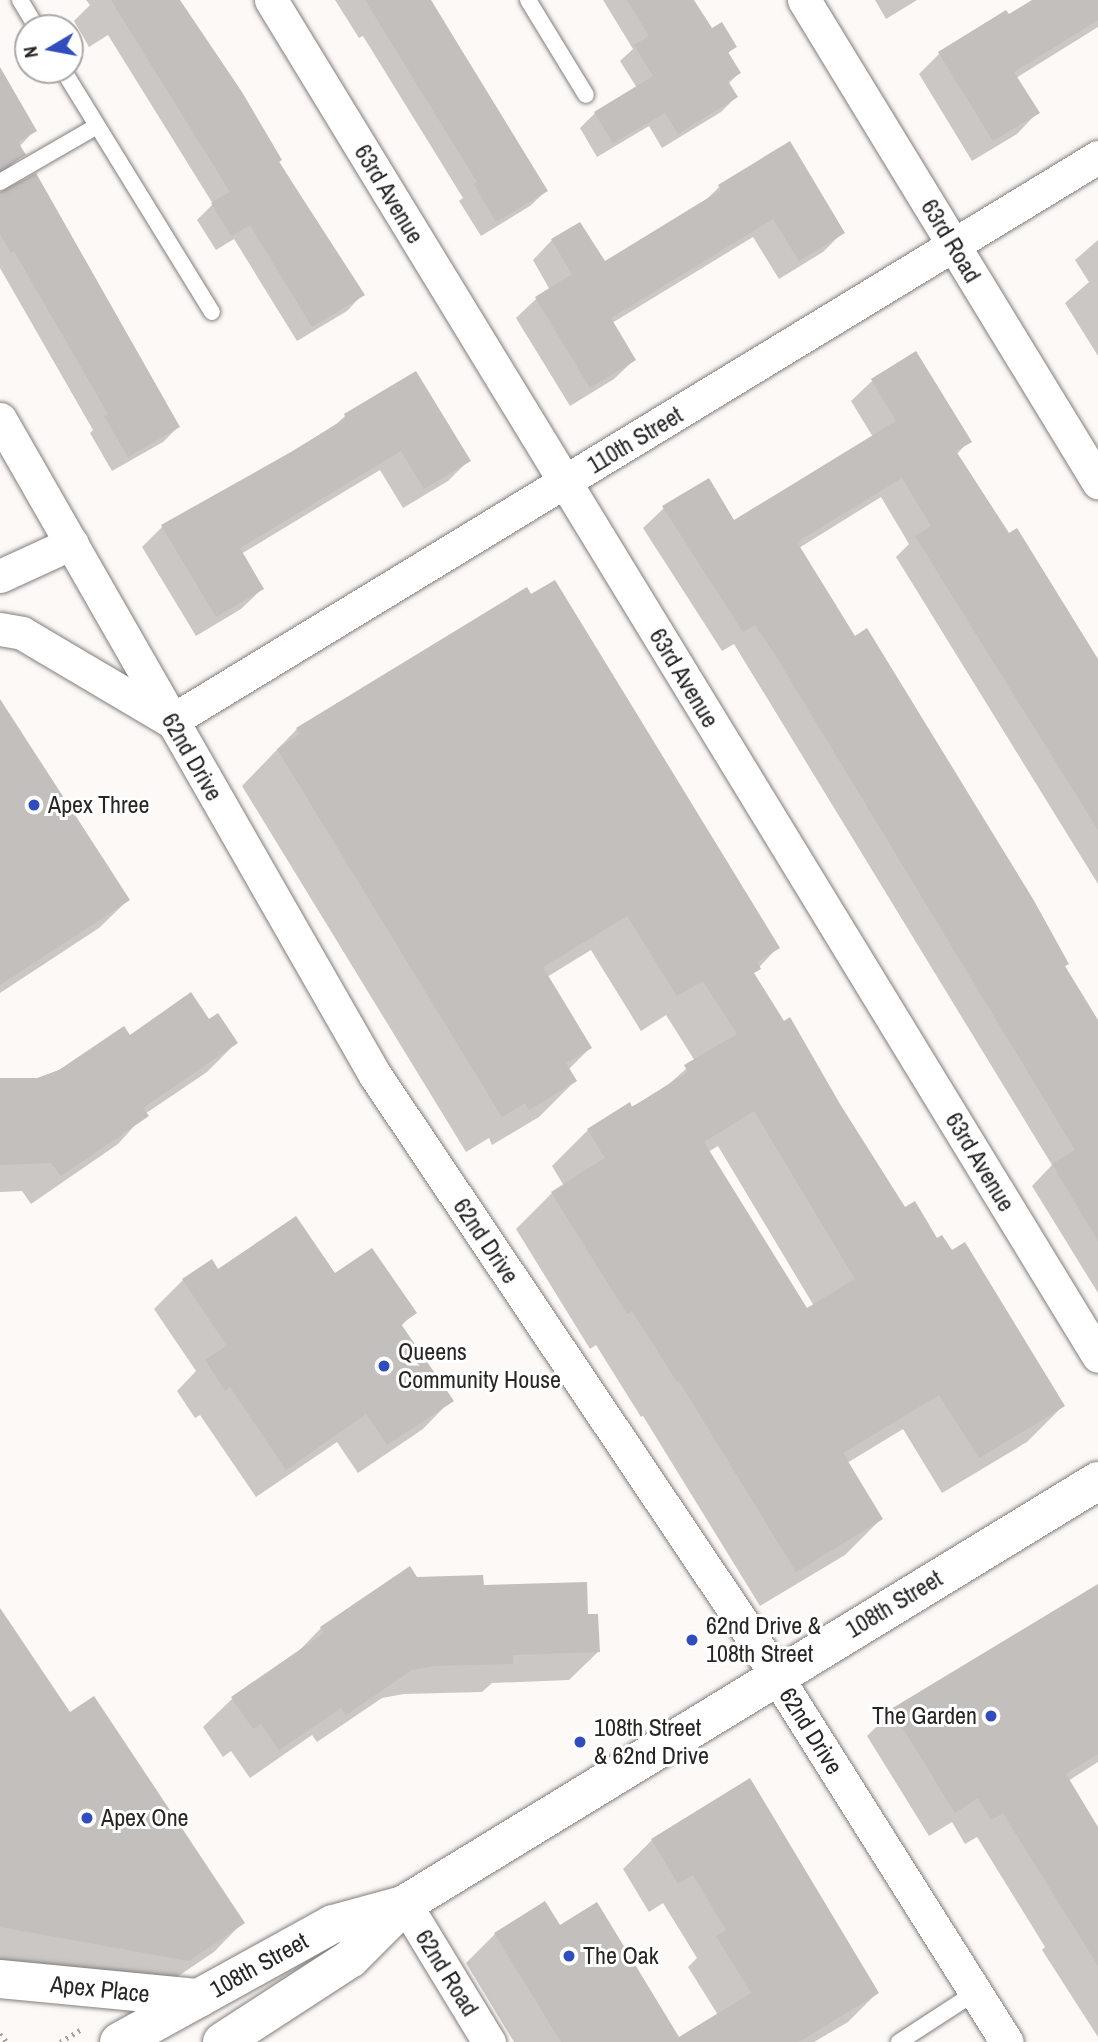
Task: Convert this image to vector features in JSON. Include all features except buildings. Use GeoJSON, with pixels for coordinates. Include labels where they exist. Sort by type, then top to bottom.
{"type":"FeatureCollection","features":[{"type":"Feature","properties":{"kind":"main road","name":"108th Street"},"geometry":{"type":"LineString","coordinates":[[222,2042],[350,1959],[405,1904],[1098,1481]]}},
{"type":"Feature","properties":{"kind":"main road","name":"108th Street"},"geometry":{"type":"LineString","coordinates":[[119,2042],[333,1924],[405,1904]]}},
{"type":"Feature","properties":{"kind":"main road","name":"Apex Place"},"geometry":{"type":"LineString","coordinates":[[0,1979],[199,1998]]}},
{"type":"Feature","properties":{"kind":"street","name":"63rd Road"},"geometry":{"type":"LineString","coordinates":[[804,0],[1098,482]]}},
{"type":"Feature","properties":{"kind":"street","name":"63rd Avenue"},"geometry":{"type":"LineString","coordinates":[[274,1],[1098,1356]]}},
{"type":"Feature","properties":{"kind":"street","name":"110th Street"},"geometry":{"type":"LineString","coordinates":[[171,721],[1098,157]]}},
{"type":"Feature","properties":{"kind":"street","name":"62nd Drive"},"geometry":{"type":"LineString","coordinates":[[0,419],[375,1075],[776,1676],[1007,2042]]}},
{"type":"Feature","properties":{"kind":"street"},"geometry":{"type":"LineString","coordinates":[[0,576],[72,543]]}},
{"type":"Feature","properties":{"kind":"street"},"geometry":{"type":"LineString","coordinates":[[0,629],[22,633],[171,721]]}},
{"type":"Feature","properties":{"kind":"street","name":"62nd Road"},"geometry":{"type":"LineString","coordinates":[[405,1904],[489,2042]]}},
{"type":"Feature","properties":{"kind":"lane"},"geometry":{"type":"LineString","coordinates":[[528,0],[586,95]]}},
{"type":"Feature","properties":{"kind":"lane"},"geometry":{"type":"LineString","coordinates":[[72,84],[212,312]]}},
{"type":"Feature","properties":{"kind":"lane"},"geometry":{"type":"LineString","coordinates":[[0,182],[97,126]]}},
{"type":"Feature","properties":{"kind":"lane"},"geometry":{"type":"LineString","coordinates":[[899,2042],[976,1992]]}},
{"type":"Feature","properties":{"kind":"path"},"geometry":{"type":"LineString","coordinates":[[0,2034],[7,2042]]}},
{"type":"Feature","properties":{"kind":"place","name":"Apex Three"},"geometry":{"type":"Point","coordinates":[34,805]}},
{"type":"Feature","properties":{"kind":"place","name":"Queens Community House"},"geometry":{"type":"Point","coordinates":[384,1366]}},
{"type":"Feature","properties":{"kind":"place","name":"62nd Drive & 108th Street"},"geometry":{"type":"Point","coordinates":[692,1640]}},
{"type":"Feature","properties":{"kind":"place","name":"The Garden"},"geometry":{"type":"Point","coordinates":[991,1716]}},
{"type":"Feature","properties":{"kind":"place","name":"108th Street & 62nd Drive"},"geometry":{"type":"Point","coordinates":[580,1742]}},
{"type":"Feature","properties":{"kind":"place","name":"Apex One"},"geometry":{"type":"Point","coordinates":[87,1818]}},
{"type":"Feature","properties":{"kind":"place","name":"The Oak"},"geometry":{"type":"Point","coordinates":[569,1956]}}]}
